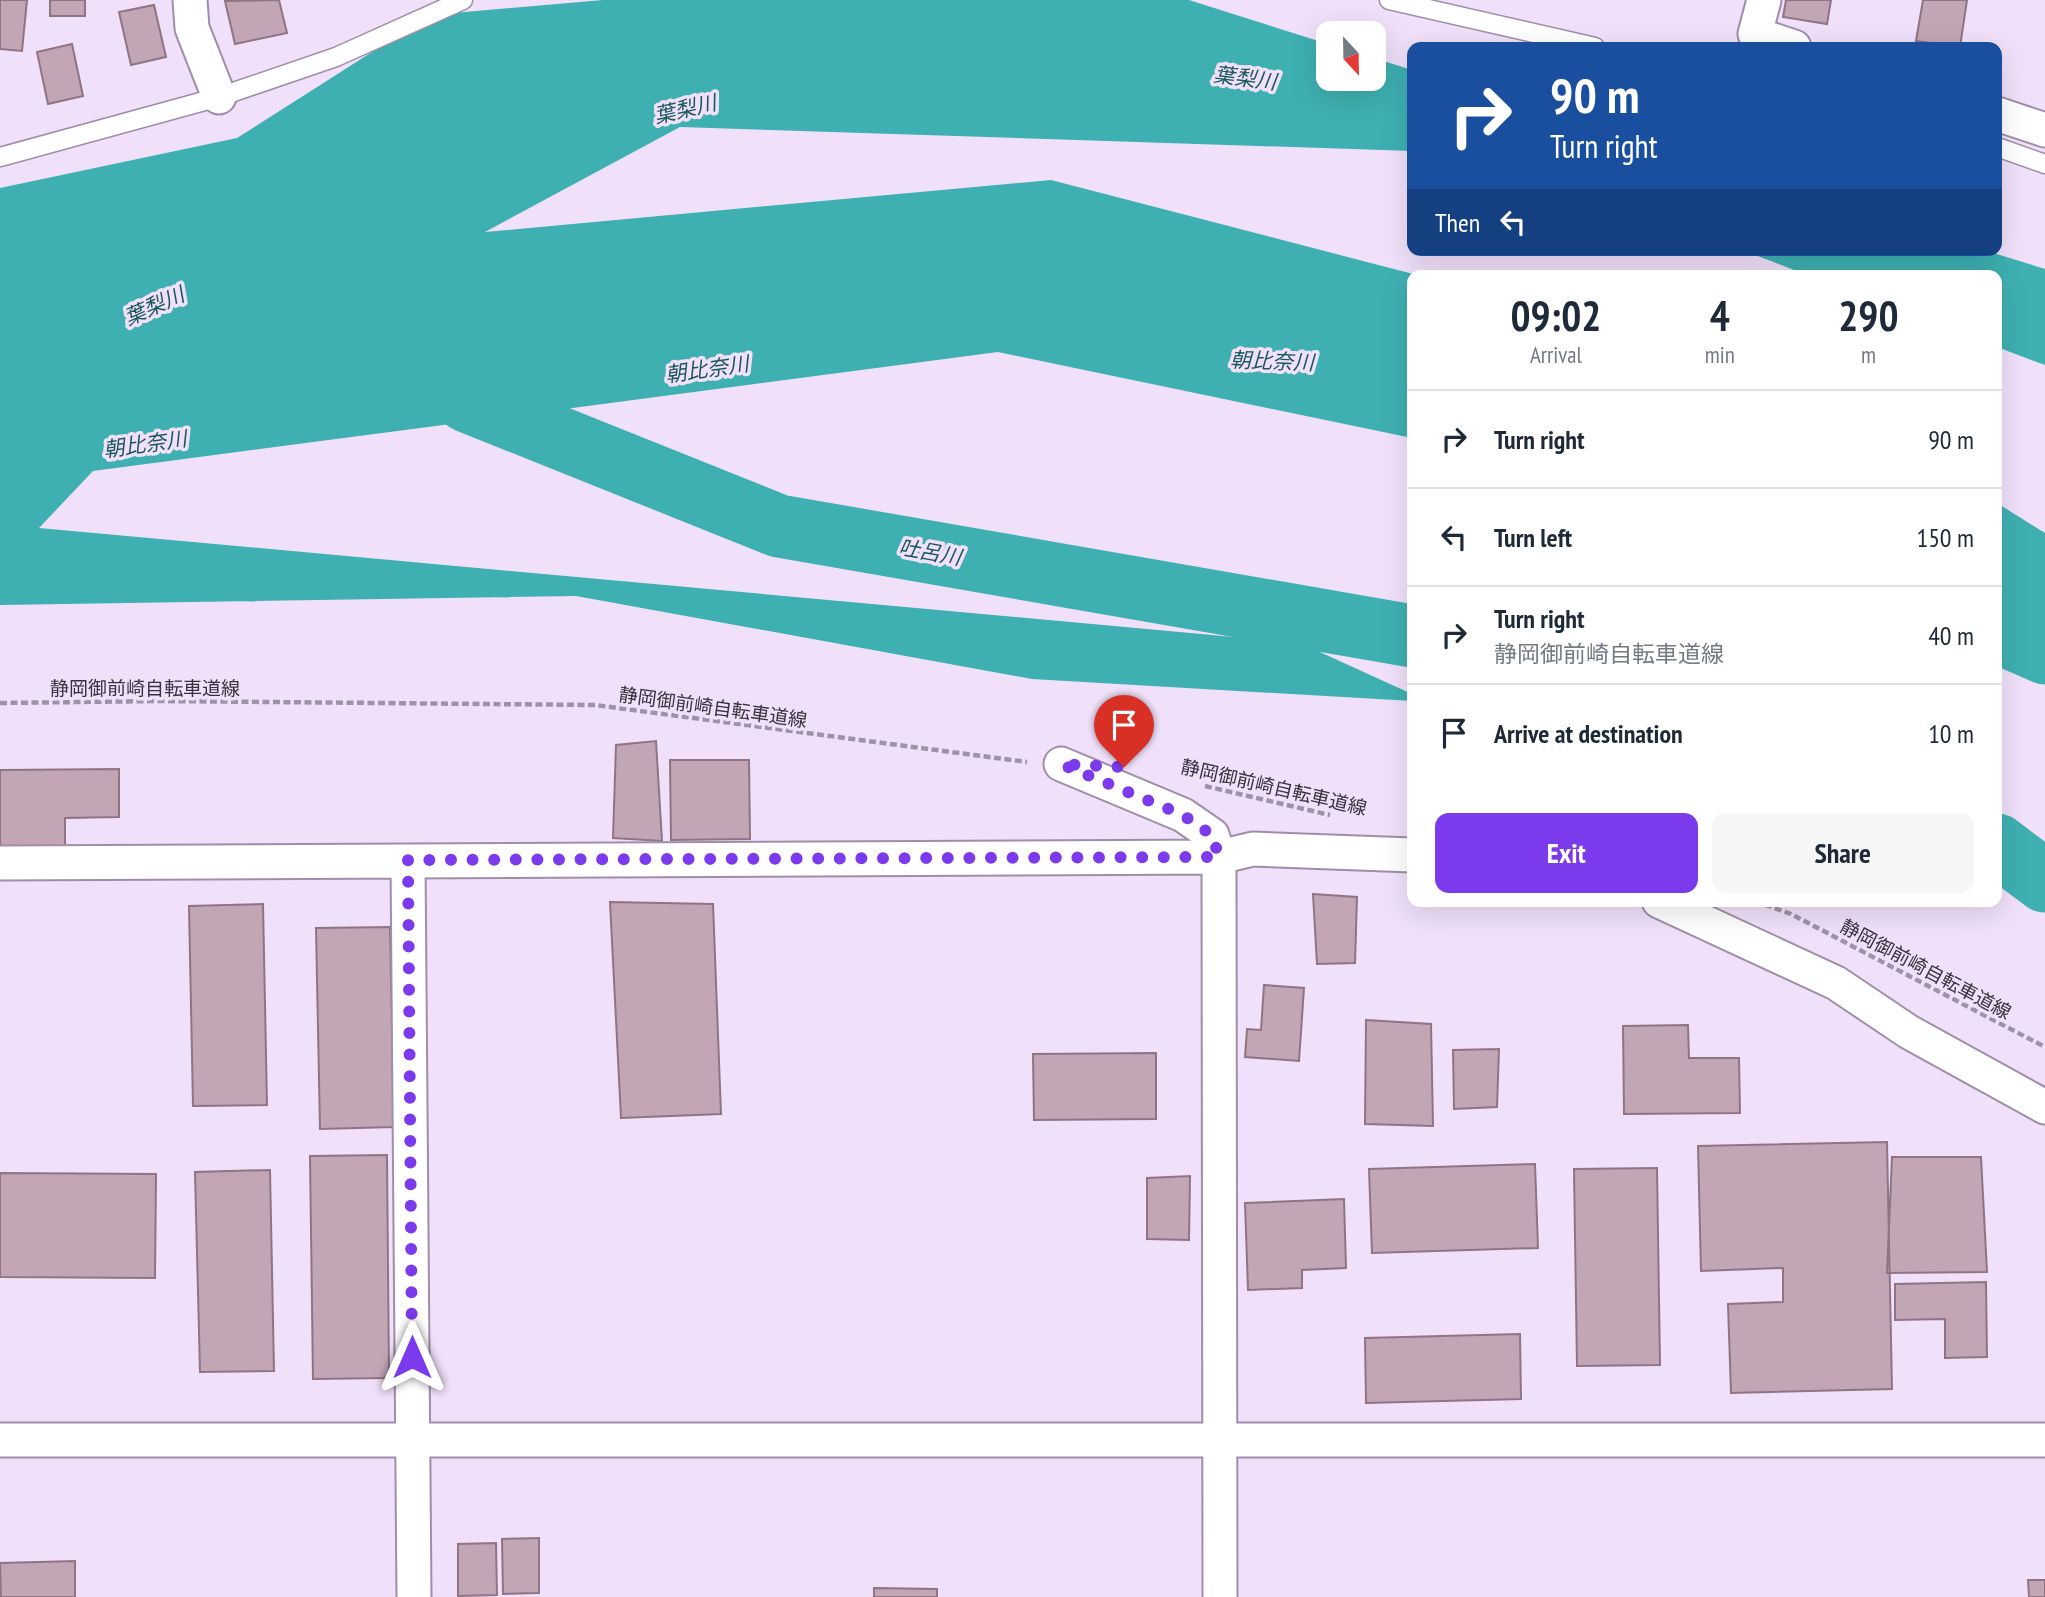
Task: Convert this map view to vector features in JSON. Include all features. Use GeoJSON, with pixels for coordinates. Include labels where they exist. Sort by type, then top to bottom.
{"type":"FeatureCollection","features":[{"type":"Feature","properties":{"kind":"street"},"geometry":{"type":"LineString","coordinates":[[190,0],[192,28],[219,97]]}},
{"type":"Feature","properties":{"kind":"street"},"geometry":{"type":"LineString","coordinates":[[1758,41],[1764,0]]}},
{"type":"Feature","properties":{"kind":"street"},"geometry":{"type":"LineString","coordinates":[[2002,115],[2044,125]]}},
{"type":"Feature","properties":{"kind":"street"},"geometry":{"type":"LineString","coordinates":[[1061,764],[1183,815],[1212,835],[1219,857],[1220,1597]]}},
{"type":"Feature","properties":{"kind":"street"},"geometry":{"type":"LineString","coordinates":[[0,863],[1219,857],[1254,849],[1407,855]]}},
{"type":"Feature","properties":{"kind":"street"},"geometry":{"type":"LineString","coordinates":[[408,860],[414,1597]]}},
{"type":"Feature","properties":{"kind":"street"},"geometry":{"type":"LineString","coordinates":[[1672,907],[1836,983],[1909,1032],[2045,1107]]}},
{"type":"Feature","properties":{"kind":"street"},"geometry":{"type":"LineString","coordinates":[[0,1440],[2045,1440]]}},
{"type":"Feature","properties":{"kind":"lane"},"geometry":{"type":"LineString","coordinates":[[0,157],[219,97],[336,57],[463,0]]}},
{"type":"Feature","properties":{"kind":"lane"},"geometry":{"type":"LineString","coordinates":[[1389,0],[1573,42]]}},
{"type":"Feature","properties":{"kind":"lane"},"geometry":{"type":"LineString","coordinates":[[2002,149],[2045,164]]}},
{"type":"Feature","properties":{"kind":"path","name":"静岡御前崎自転車道線"},"geometry":{"type":"LineString","coordinates":[[0,703],[161,701],[595,705],[1015,762],[1061,764]]}},
{"type":"Feature","properties":{"kind":"path","name":"静岡御前崎自転車道線"},"geometry":{"type":"LineString","coordinates":[[1202,785],[1334,816]]}},
{"type":"Feature","properties":{"kind":"path","name":"静岡御前崎自転車道線"},"geometry":{"type":"LineString","coordinates":[[1772,907],[1791,914],[2045,1047]]}},
{"type":"Feature","properties":{"kind":"water","name":"葉梨川"},"geometry":{"type":"Polygon","coordinates":[[[603,0],[1189,0],[1316,40],[1316,91],[1386,91],[1386,62],[1407,68],[1407,151],[680,127],[485,232],[1051,180],[1407,272],[1407,437],[998,352],[93,471],[39,528],[1300,643],[1407,692],[1407,701],[1032,679],[576,596],[0,605],[0,188],[237,138],[430,15],[603,0]]]}},
{"type":"Feature","properties":{"kind":"water"},"geometry":{"type":"Polygon","coordinates":[[[1758,256],[2002,256],[2045,269],[2045,365],[2002,349],[2002,270],[1794,270],[1758,256]]]}},
{"type":"Feature","properties":{"kind":"water"},"geometry":{"type":"Polygon","coordinates":[[[2002,506],[2045,533],[2045,646],[2002,626],[2002,506]]]}},
{"type":"Feature","properties":{"kind":"building"},"geometry":{"type":"Polygon","coordinates":[[[0,0],[27,0],[22,51],[0,49],[0,0]]]}},
{"type":"Feature","properties":{"kind":"building"},"geometry":{"type":"Polygon","coordinates":[[[50,0],[85,0],[85,16],[50,16],[50,0]]]}},
{"type":"Feature","properties":{"kind":"building"},"geometry":{"type":"Polygon","coordinates":[[[279,0],[287,33],[235,44],[225,1],[279,0]]]}},
{"type":"Feature","properties":{"kind":"building"},"geometry":{"type":"Polygon","coordinates":[[[1786,0],[1831,0],[1827,24],[1783,17],[1786,0]]]}},
{"type":"Feature","properties":{"kind":"building"},"geometry":{"type":"Polygon","coordinates":[[[1923,0],[1967,0],[1961,42],[1916,41],[1923,0]]]}},
{"type":"Feature","properties":{"kind":"building"},"geometry":{"type":"Polygon","coordinates":[[[154,5],[166,57],[131,65],[119,12],[154,5]]]}},
{"type":"Feature","properties":{"kind":"building"},"geometry":{"type":"Polygon","coordinates":[[[72,44],[83,96],[48,104],[37,52],[72,44]]]}},
{"type":"Feature","properties":{"kind":"building"},"geometry":{"type":"Polygon","coordinates":[[[656,741],[662,841],[613,838],[616,745],[656,741]]]}},
{"type":"Feature","properties":{"kind":"building"},"geometry":{"type":"Polygon","coordinates":[[[670,760],[749,760],[750,839],[671,840],[670,760]]]}},
{"type":"Feature","properties":{"kind":"building"},"geometry":{"type":"Polygon","coordinates":[[[119,769],[119,817],[65,818],[65,846],[0,846],[0,770],[119,769]]]}},
{"type":"Feature","properties":{"kind":"building"},"geometry":{"type":"Polygon","coordinates":[[[1313,894],[1357,897],[1355,963],[1317,964],[1313,894]]]}},
{"type":"Feature","properties":{"kind":"building"},"geometry":{"type":"Polygon","coordinates":[[[610,902],[713,904],[721,1114],[621,1118],[610,902]]]}},
{"type":"Feature","properties":{"kind":"building"},"geometry":{"type":"Polygon","coordinates":[[[263,904],[267,1105],[193,1106],[189,906],[263,904]]]}},
{"type":"Feature","properties":{"kind":"building"},"geometry":{"type":"Polygon","coordinates":[[[390,927],[394,1127],[320,1129],[316,928],[390,927]]]}},
{"type":"Feature","properties":{"kind":"building"},"geometry":{"type":"Polygon","coordinates":[[[1264,985],[1304,988],[1299,1061],[1245,1057],[1247,1029],[1261,1030],[1264,985]]]}},
{"type":"Feature","properties":{"kind":"building"},"geometry":{"type":"Polygon","coordinates":[[[1366,1020],[1431,1024],[1433,1126],[1365,1124],[1366,1020]]]}},
{"type":"Feature","properties":{"kind":"building"},"geometry":{"type":"Polygon","coordinates":[[[1688,1025],[1689,1058],[1739,1058],[1740,1113],[1624,1114],[1623,1026],[1688,1025]]]}},
{"type":"Feature","properties":{"kind":"building"},"geometry":{"type":"Polygon","coordinates":[[[1499,1049],[1497,1107],[1454,1109],[1453,1050],[1499,1049]]]}},
{"type":"Feature","properties":{"kind":"building"},"geometry":{"type":"Polygon","coordinates":[[[1156,1053],[1156,1119],[1034,1120],[1033,1054],[1156,1053]]]}},
{"type":"Feature","properties":{"kind":"building"},"geometry":{"type":"Polygon","coordinates":[[[1887,1142],[1892,1389],[1731,1393],[1728,1304],[1783,1302],[1783,1268],[1701,1271],[1698,1146],[1887,1142]]]}},
{"type":"Feature","properties":{"kind":"building"},"geometry":{"type":"Polygon","coordinates":[[[387,1155],[389,1378],[313,1379],[310,1156],[387,1155]]]}},
{"type":"Feature","properties":{"kind":"building"},"geometry":{"type":"Polygon","coordinates":[[[1892,1157],[1981,1157],[1987,1272],[1887,1273],[1892,1157]]]}},
{"type":"Feature","properties":{"kind":"building"},"geometry":{"type":"Polygon","coordinates":[[[1535,1164],[1538,1248],[1372,1253],[1369,1169],[1535,1164]]]}},
{"type":"Feature","properties":{"kind":"building"},"geometry":{"type":"Polygon","coordinates":[[[1657,1168],[1660,1365],[1577,1366],[1574,1169],[1657,1168]]]}},
{"type":"Feature","properties":{"kind":"building"},"geometry":{"type":"Polygon","coordinates":[[[270,1170],[274,1371],[200,1372],[195,1172],[270,1170]]]}},
{"type":"Feature","properties":{"kind":"building"},"geometry":{"type":"Polygon","coordinates":[[[0,1173],[156,1174],[155,1278],[0,1277],[0,1173]]]}},
{"type":"Feature","properties":{"kind":"building"},"geometry":{"type":"Polygon","coordinates":[[[1190,1176],[1189,1240],[1147,1239],[1147,1178],[1190,1176]]]}},
{"type":"Feature","properties":{"kind":"building"},"geometry":{"type":"Polygon","coordinates":[[[1344,1199],[1346,1268],[1302,1270],[1302,1288],[1248,1290],[1245,1203],[1344,1199]]]}},
{"type":"Feature","properties":{"kind":"building"},"geometry":{"type":"Polygon","coordinates":[[[1986,1282],[1987,1357],[1945,1358],[1945,1319],[1895,1320],[1895,1284],[1986,1282]]]}},
{"type":"Feature","properties":{"kind":"building"},"geometry":{"type":"Polygon","coordinates":[[[1520,1334],[1521,1399],[1366,1403],[1365,1338],[1520,1334]]]}},
{"type":"Feature","properties":{"kind":"building"},"geometry":{"type":"Polygon","coordinates":[[[539,1538],[539,1593],[503,1594],[502,1539],[539,1538]]]}},
{"type":"Feature","properties":{"kind":"building"},"geometry":{"type":"Polygon","coordinates":[[[496,1543],[497,1595],[458,1596],[458,1544],[496,1543]]]}},
{"type":"Feature","properties":{"kind":"building"},"geometry":{"type":"Polygon","coordinates":[[[75,1561],[75,1597],[1,1597],[0,1563],[75,1561]]]}},
{"type":"Feature","properties":{"kind":"building"},"geometry":{"type":"Polygon","coordinates":[[[2028,1580],[2045,1580],[2045,1597],[2029,1597],[2028,1580]]]}},
{"type":"Feature","properties":{"kind":"building"},"geometry":{"type":"Polygon","coordinates":[[[874,1588],[937,1589],[937,1597],[874,1597],[874,1588]]]}},
{"type":"Feature","properties":{"kind":"waterway","name":"吐呂川"},"geometry":{"type":"LineString","coordinates":[[467,401],[779,526],[1407,635]]}},
{"type":"Feature","properties":{"kind":"waterway","name":"朝比奈川"},"geometry":{"type":"LineString","coordinates":[[2002,634],[2045,653]]}},
{"type":"Feature","properties":{"kind":"waterway","name":"吐呂川"},"geometry":{"type":"LineString","coordinates":[[2002,849],[2045,881]]}},
{"type":"Feature","properties":{"kind":"route"},"geometry":{"type":"LineString","coordinates":[[412,1357],[408,860],[1219,857],[1212,835],[1183,815],[1061,764],[1124,767]]}}]}
